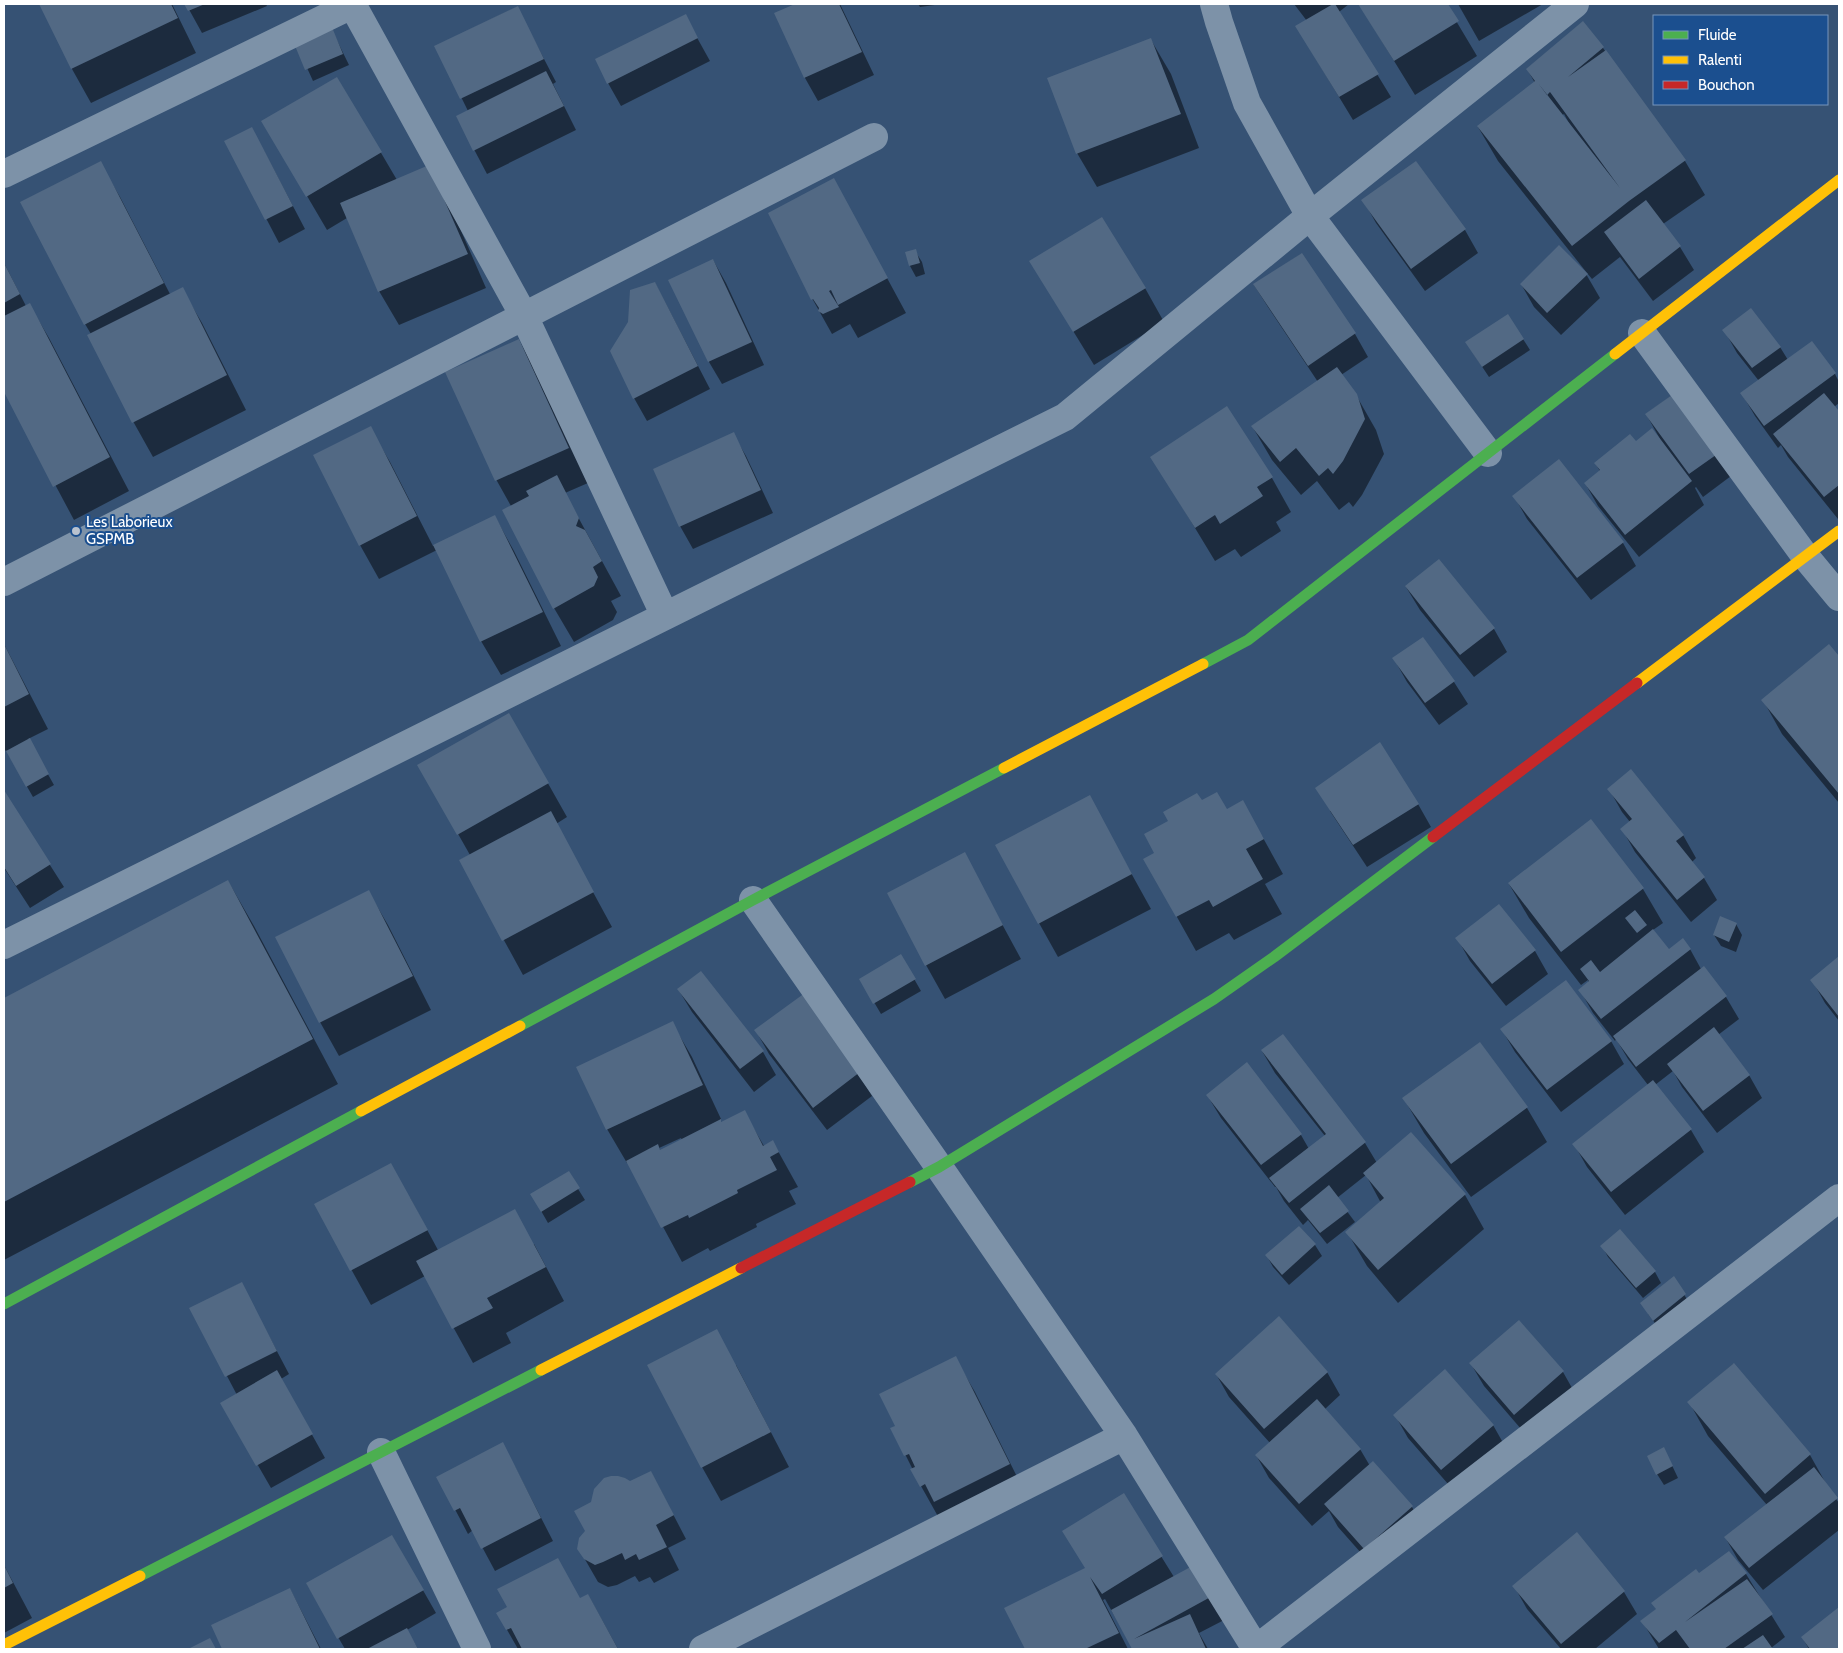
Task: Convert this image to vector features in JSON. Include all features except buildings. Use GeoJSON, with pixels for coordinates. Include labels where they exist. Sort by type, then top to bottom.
{"type":"FeatureCollection","features":[{"type":"Feature","properties":{"kind":"main road"},"geometry":{"type":"LineString","coordinates":[[4,1304],[752,900],[1248,640],[1839,180]]}},
{"type":"Feature","properties":{"kind":"main road"},"geometry":{"type":"LineString","coordinates":[[4,1645],[939,1167],[1214,999],[1259,968],[1839,530]]}},
{"type":"Feature","properties":{"kind":"street"},"geometry":{"type":"LineString","coordinates":[[4,174],[353,4],[524,316],[665,616]]}},
{"type":"Feature","properties":{"kind":"street"},"geometry":{"type":"LineString","coordinates":[[1214,4],[1248,103],[1310,216],[1488,453]]}},
{"type":"Feature","properties":{"kind":"street"},"geometry":{"type":"LineString","coordinates":[[4,945],[1064,417],[1310,216],[1575,4]]}},
{"type":"Feature","properties":{"kind":"street"},"geometry":{"type":"LineString","coordinates":[[4,582],[874,137]]}},
{"type":"Feature","properties":{"kind":"street"},"geometry":{"type":"LineString","coordinates":[[1642,333],[1805,556],[1839,597]]}},
{"type":"Feature","properties":{"kind":"street"},"geometry":{"type":"LineString","coordinates":[[752,900],[1124,1436],[1256,1649],[1839,1198]]}},
{"type":"Feature","properties":{"kind":"street"},"geometry":{"type":"LineString","coordinates":[[703,1649],[1124,1436]]}},
{"type":"Feature","properties":{"kind":"street"},"geometry":{"type":"LineString","coordinates":[[381,1452],[477,1649]]}},
{"type":"Feature","properties":{"kind":"traffic: fast"},"geometry":{"type":"LineString","coordinates":[[1203,664],[1248,640],[1615,354]]}},
{"type":"Feature","properties":{"kind":"traffic: fast"},"geometry":{"type":"LineString","coordinates":[[520,1026],[753,900],[1004,768]]}},
{"type":"Feature","properties":{"kind":"traffic: fast"},"geometry":{"type":"LineString","coordinates":[[910,1182],[939,1167],[1214,999],[1274,957],[1433,837]]}},
{"type":"Feature","properties":{"kind":"traffic: fast"},"geometry":{"type":"LineString","coordinates":[[4,1304],[361,1111]]}},
{"type":"Feature","properties":{"kind":"traffic: fast"},"geometry":{"type":"LineString","coordinates":[[140,1576],[541,1370]]}},
{"type":"Feature","properties":{"kind":"traffic: slow"},"geometry":{"type":"LineString","coordinates":[[1615,354],[1839,180]]}},
{"type":"Feature","properties":{"kind":"traffic: slow"},"geometry":{"type":"LineString","coordinates":[[1637,683],[1839,531]]}},
{"type":"Feature","properties":{"kind":"traffic: slow"},"geometry":{"type":"LineString","coordinates":[[1004,768],[1203,664]]}},
{"type":"Feature","properties":{"kind":"traffic: slow"},"geometry":{"type":"LineString","coordinates":[[361,1111],[520,1026]]}},
{"type":"Feature","properties":{"kind":"traffic: slow"},"geometry":{"type":"LineString","coordinates":[[541,1370],[741,1268]]}},
{"type":"Feature","properties":{"kind":"traffic: slow"},"geometry":{"type":"LineString","coordinates":[[4,1645],[140,1576]]}},
{"type":"Feature","properties":{"kind":"traffic: jam"},"geometry":{"type":"LineString","coordinates":[[1433,837],[1637,683]]}},
{"type":"Feature","properties":{"kind":"traffic: jam"},"geometry":{"type":"LineString","coordinates":[[741,1268],[910,1182]]}},
{"type":"Feature","properties":{"kind":"place","name":"Les Laborieux GSPMB"},"geometry":{"type":"Point","coordinates":[76,531]}}]}
